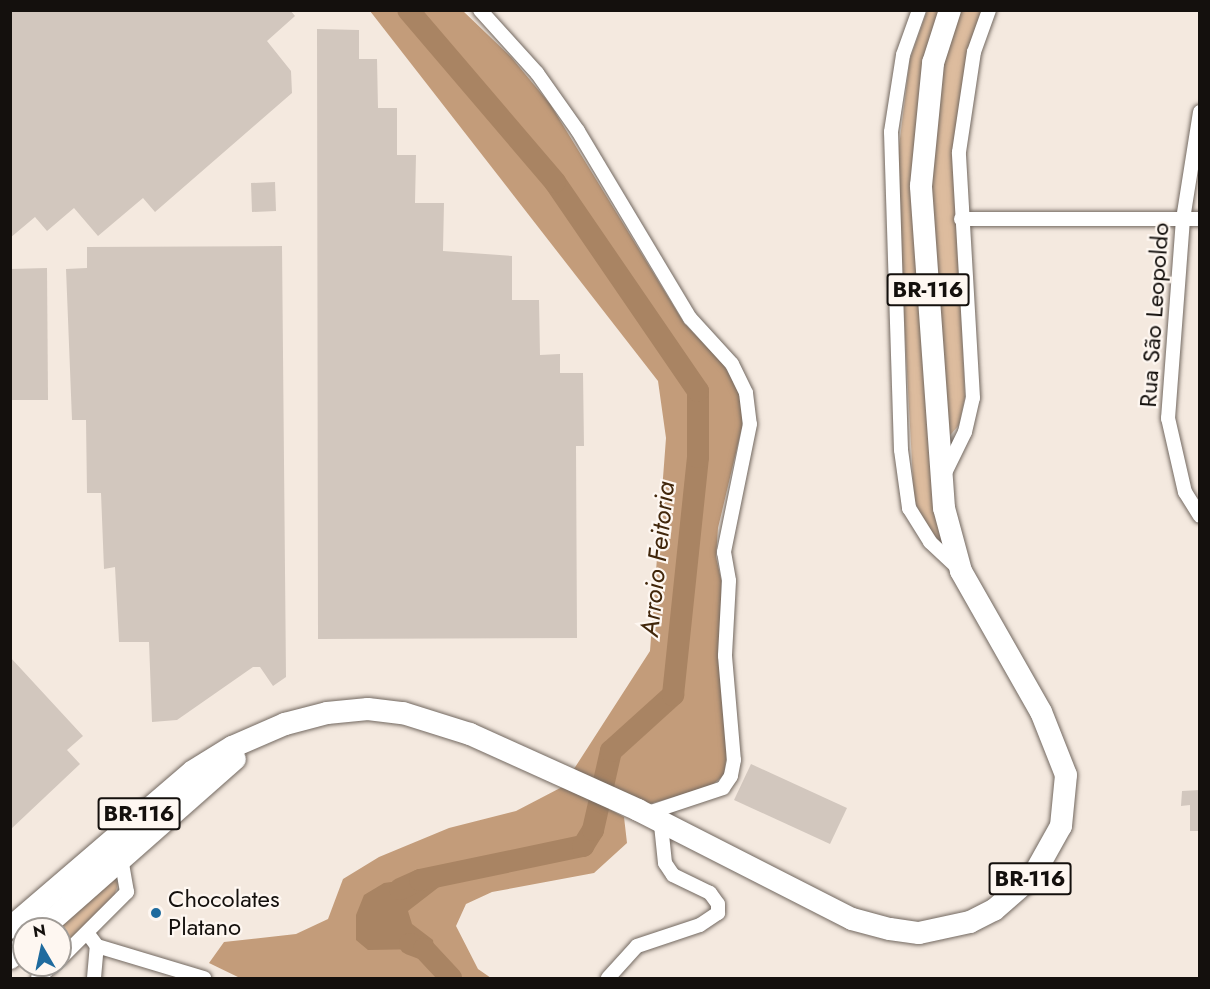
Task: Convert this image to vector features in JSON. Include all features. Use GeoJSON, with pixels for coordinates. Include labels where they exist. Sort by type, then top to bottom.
{"type":"FeatureCollection","features":[{"type":"Feature","properties":{"kind":"main road","name":"BR-116"},"geometry":{"type":"LineString","coordinates":[[10,928],[192,771],[232,747],[285,724],[327,713],[368,709],[403,713],[470,734],[648,816],[852,919],[890,929],[945,930],[986,914],[1014,894],[1050,850],[1066,802],[1066,775],[1047,722],[962,571],[944,508],[921,186],[931,74],[950,10]]}},
{"type":"Feature","properties":{"kind":"main road","name":"BR-116"},"geometry":{"type":"LineString","coordinates":[[56,917],[226,766],[285,724]]}},
{"type":"Feature","properties":{"kind":"street"},"geometry":{"type":"LineString","coordinates":[[480,10],[537,73],[579,131],[690,318],[732,364],[746,393],[750,423],[724,552],[729,581],[725,656],[734,760],[731,776],[723,788],[648,816],[665,862],[673,875],[710,893],[718,904],[718,913],[700,925],[637,946],[610,970],[608,978]]}},
{"type":"Feature","properties":{"kind":"street"},"geometry":{"type":"LineString","coordinates":[[919,10],[903,55],[891,132],[901,450],[909,508],[930,542],[962,571]]}},
{"type":"Feature","properties":{"kind":"street"},"geometry":{"type":"LineString","coordinates":[[942,479],[965,432],[973,398],[961,219],[959,152],[974,52],[989,10]]}},
{"type":"Feature","properties":{"kind":"street","name":"Rua São Leopoldo"},"geometry":{"type":"LineString","coordinates":[[1200,112],[1183,219],[1168,418],[1185,492],[1200,516]]}},
{"type":"Feature","properties":{"kind":"street"},"geometry":{"type":"LineString","coordinates":[[961,219],[1200,219]]}},
{"type":"Feature","properties":{"kind":"street"},"geometry":{"type":"LineString","coordinates":[[72,948],[88,934],[128,887],[121,859]]}},
{"type":"Feature","properties":{"kind":"street"},"geometry":{"type":"LineString","coordinates":[[88,934],[97,946],[204,978]]}},
{"type":"Feature","properties":{"kind":"street"},"geometry":{"type":"LineString","coordinates":[[94,978],[97,946]]}},
{"type":"Feature","properties":{"kind":"shaded area"},"geometry":{"type":"Polygon","coordinates":[[[370,11],[463,11],[511,57],[550,104],[684,323],[724,365],[740,394],[743,423],[718,528],[716,557],[721,579],[721,662],[728,745],[724,775],[710,787],[642,806],[572,772],[650,651],[666,438],[658,381],[370,11]]]}},
{"type":"Feature","properties":{"kind":"shaded area"},"geometry":{"type":"Polygon","coordinates":[[[927,11],[945,11],[921,300],[933,491],[946,549],[924,523],[914,499],[896,170],[910,59],[927,11]]]}},
{"type":"Feature","properties":{"kind":"shaded area"},"geometry":{"type":"Polygon","coordinates":[[[959,11],[985,11],[954,156],[965,397],[959,425],[944,442],[926,184],[936,92],[959,11]]]}},
{"type":"Feature","properties":{"kind":"shaded area"},"geometry":{"type":"Polygon","coordinates":[[[564,786],[624,817],[627,843],[594,873],[492,892],[466,904],[456,926],[478,969],[491,978],[240,978],[209,963],[224,942],[296,934],[328,919],[343,879],[379,857],[449,828],[516,811],[564,786]]]}},
{"type":"Feature","properties":{"kind":"shaded area"},"geometry":{"type":"Polygon","coordinates":[[[442,875],[448,880],[408,911],[412,924],[433,940],[435,961],[424,949],[368,950],[356,940],[356,915],[364,895],[384,883],[442,875]]]}},
{"type":"Feature","properties":{"kind":"shaded area"},"geometry":{"type":"Polygon","coordinates":[[[114,877],[118,884],[113,900],[72,941],[71,917],[114,877]]]}},
{"type":"Feature","properties":{"kind":"building"},"geometry":{"type":"Polygon","coordinates":[[[10,10],[290,10],[295,16],[267,41],[291,71],[292,93],[155,212],[143,198],[98,236],[74,208],[47,231],[35,217],[10,238],[10,10]]]}},
{"type":"Feature","properties":{"kind":"building"},"geometry":{"type":"Polygon","coordinates":[[[317,29],[359,30],[359,59],[377,59],[378,108],[397,108],[397,155],[416,155],[415,203],[444,203],[443,251],[512,256],[512,300],[539,300],[540,355],[560,354],[560,373],[583,373],[584,446],[576,446],[577,638],[318,639],[317,29]]]}},
{"type":"Feature","properties":{"kind":"building"},"geometry":{"type":"Polygon","coordinates":[[[275,182],[276,211],[252,212],[251,183],[275,182]]]}},
{"type":"Feature","properties":{"kind":"building"},"geometry":{"type":"Polygon","coordinates":[[[282,246],[286,677],[273,686],[260,667],[253,667],[177,720],[152,722],[149,642],[119,642],[115,567],[104,569],[101,493],[87,493],[86,420],[72,420],[66,269],[87,268],[87,247],[282,246]]]}},
{"type":"Feature","properties":{"kind":"building"},"geometry":{"type":"Polygon","coordinates":[[[47,268],[48,400],[10,400],[10,269],[47,268]]]}},
{"type":"Feature","properties":{"kind":"building"},"geometry":{"type":"Polygon","coordinates":[[[10,657],[83,736],[67,750],[80,764],[10,830],[10,657]]]}},
{"type":"Feature","properties":{"kind":"building"},"geometry":{"type":"Polygon","coordinates":[[[751,764],[847,808],[830,844],[734,800],[751,764]]]}},
{"type":"Feature","properties":{"kind":"building"},"geometry":{"type":"Polygon","coordinates":[[[1200,790],[1200,831],[1190,831],[1190,805],[1181,806],[1182,791],[1200,790]]]}},
{"type":"Feature","properties":{"kind":"waterway","name":"Arroio Feitoria"},"geometry":{"type":"LineString","coordinates":[[400,889],[420,880],[583,846],[593,830],[611,751],[673,695],[698,457],[698,391],[555,182],[408,10]]}},
{"type":"Feature","properties":{"kind":"waterway","name":"Arroio Feitoria"},"geometry":{"type":"LineString","coordinates":[[410,944],[424,949],[451,978]]}},
{"type":"Feature","properties":{"kind":"place","name":"Chocolates Platano"},"geometry":{"type":"Point","coordinates":[156,913]}}]}
